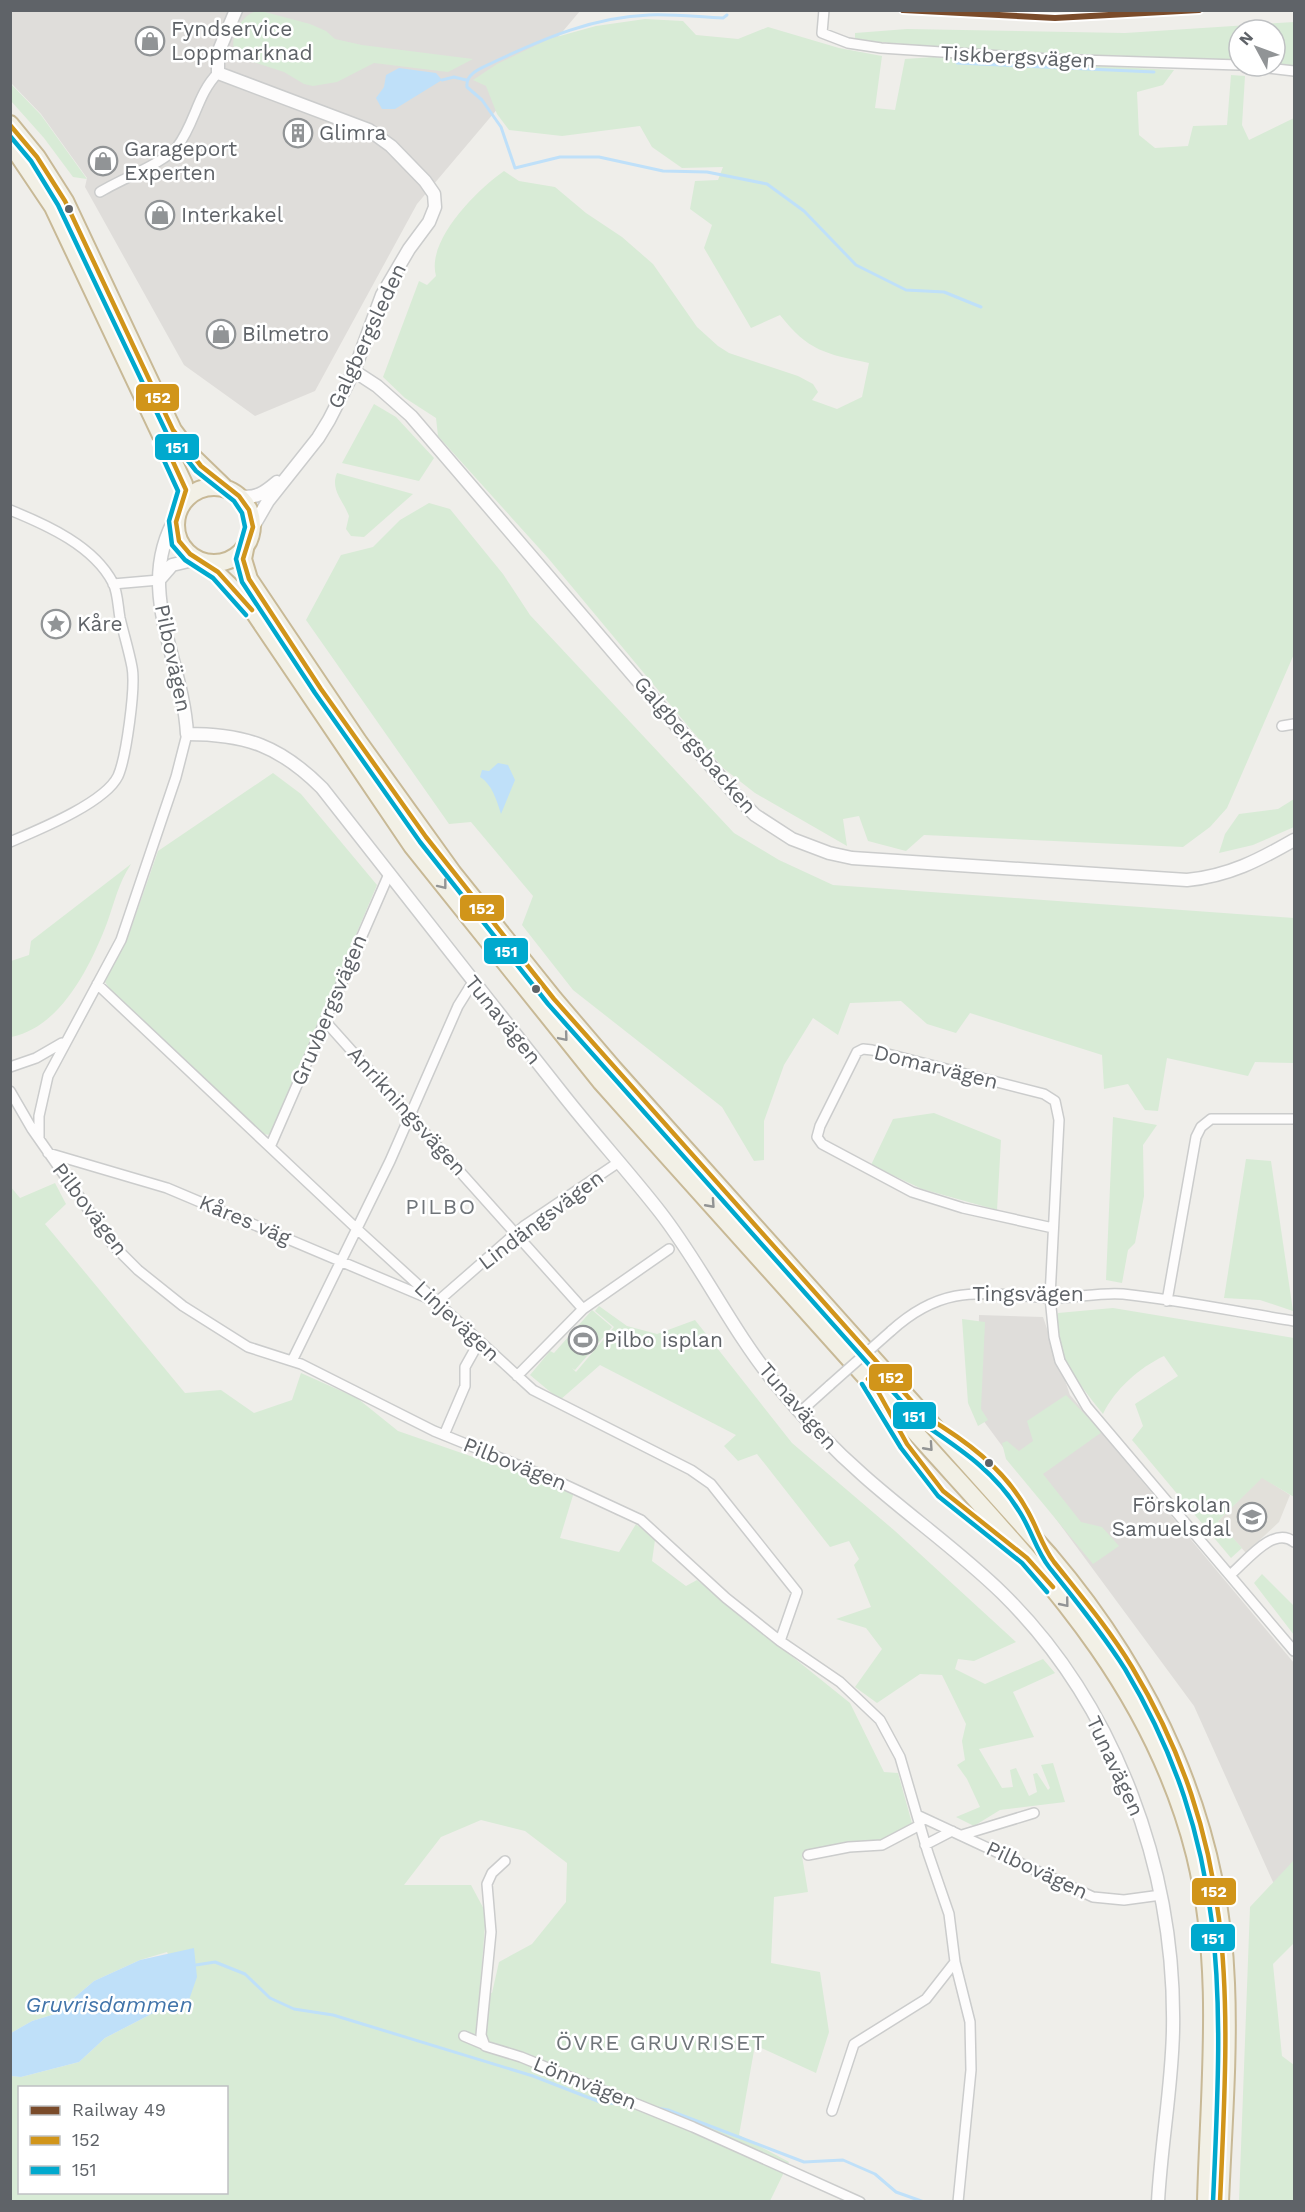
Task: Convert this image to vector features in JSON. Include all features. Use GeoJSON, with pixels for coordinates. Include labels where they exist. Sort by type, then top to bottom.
{"type":"FeatureCollection","features":[{"type":"Feature","properties":{"kind":"highway"},"geometry":{"type":"LineString","coordinates":[[10,124],[37,157],[65,201],[173,430],[194,458],[249,510],[253,527],[245,549],[244,568],[259,596],[357,741],[453,873],[554,999],[613,1068],[1056,1563],[1102,1622],[1139,1679],[1174,1750],[1193,1799],[1209,1855],[1218,1900],[1225,1953],[1227,2005],[1220,2202]]}},
{"type":"Feature","properties":{"kind":"highway"},"geometry":{"type":"LineString","coordinates":[[10,143],[40,185],[69,240],[184,484],[185,500]]}},
{"type":"Feature","properties":{"kind":"highway"},"geometry":{"type":"LineString","coordinates":[[231,492],[205,487],[185,500],[177,515],[179,541],[247,602],[412,846],[542,1010],[617,1099],[1028,1558],[1095,1641],[1119,1678],[1156,1743],[1171,1778],[1187,1826],[1204,1901],[1213,2003],[1206,2202]]}},
{"type":"Feature","properties":{"kind":"highway"},"geometry":{"type":"LineString","coordinates":[[201,561],[225,562],[245,549]]}},
{"type":"Feature","properties":{"kind":"street"},"geometry":{"type":"LineString","coordinates":[[100,192],[174,150],[184,135],[205,87],[218,73],[218,53],[236,10]]}},
{"type":"Feature","properties":{"kind":"street","name":"Tiskbergsvägen"},"geometry":{"type":"LineString","coordinates":[[824,10],[822,33],[858,46],[996,57],[1227,65]]}},
{"type":"Feature","properties":{"kind":"street","name":"Galgbergsleden"},"geometry":{"type":"LineString","coordinates":[[218,73],[369,130],[391,146],[433,193],[435,207],[429,222],[409,249],[381,295],[354,370],[318,438],[287,474],[253,527]]}},
{"type":"Feature","properties":{"kind":"street","name":"Galgbergsbacken"},"geometry":{"type":"LineString","coordinates":[[354,370],[377,386],[411,416],[740,800],[755,815],[806,845],[852,858],[894,862],[1187,879],[1228,874],[1294,840]]}},
{"type":"Feature","properties":{"kind":"street","name":"Galgbergsleden"},"geometry":{"type":"LineString","coordinates":[[231,492],[259,496],[287,474]]}},
{"type":"Feature","properties":{"kind":"street"},"geometry":{"type":"LineString","coordinates":[[10,510],[42,523],[82,548],[113,584],[133,669],[132,699],[118,776],[95,799],[52,824],[10,842]]}},
{"type":"Feature","properties":{"kind":"street","name":"Pilbovägen"},"geometry":{"type":"LineString","coordinates":[[39,1138],[39,1116],[48,1076],[64,1041],[121,940],[177,777],[187,734],[186,715],[161,615],[159,580],[159,560],[165,535],[177,515]]}},
{"type":"Feature","properties":{"kind":"street","name":"Pilbovägen"},"geometry":{"type":"LineString","coordinates":[[159,580],[172,565],[201,561]]}},
{"type":"Feature","properties":{"kind":"street"},"geometry":{"type":"LineString","coordinates":[[113,584],[159,580]]}},
{"type":"Feature","properties":{"kind":"street"},"geometry":{"type":"LineString","coordinates":[[1282,726],[1294,724]]}},
{"type":"Feature","properties":{"kind":"street","name":"Tunavägen"},"geometry":{"type":"LineString","coordinates":[[187,734],[222,735],[255,741],[279,752],[300,766],[322,788],[473,982],[660,1211],[741,1337],[800,1412],[862,1474],[996,1588],[1053,1649],[1106,1738],[1129,1788],[1146,1838],[1161,1895],[1172,1980],[1173,2033],[1158,2202]]}},
{"type":"Feature","properties":{"kind":"street","name":"Gruvbergsvägen"},"geometry":{"type":"LineString","coordinates":[[270,1147],[389,874]]}},
{"type":"Feature","properties":{"kind":"street"},"geometry":{"type":"LineString","coordinates":[[292,1361],[357,1229],[458,1006],[473,982]]}},
{"type":"Feature","properties":{"kind":"street","name":"Linjevägen"},"geometry":{"type":"LineString","coordinates":[[97,984],[517,1376],[542,1395],[691,1470],[711,1484],[796,1590],[780,1641]]}},
{"type":"Feature","properties":{"kind":"street","name":"Anrikningsvägen"},"geometry":{"type":"LineString","coordinates":[[326,1021],[583,1309]]}},
{"type":"Feature","properties":{"kind":"street"},"geometry":{"type":"LineString","coordinates":[[10,1067],[36,1058],[64,1041]]}},
{"type":"Feature","properties":{"kind":"street","name":"Domarvägen"},"geometry":{"type":"LineString","coordinates":[[1053,1228],[963,1208],[912,1192],[822,1144],[817,1137],[820,1126],[856,1052],[863,1049],[872,1050],[1052,1098],[1059,1110],[1050,1297],[1056,1349],[1075,1389],[1294,1651]]}},
{"type":"Feature","properties":{"kind":"street","name":"Pilbovägen"},"geometry":{"type":"LineString","coordinates":[[10,1091],[48,1153],[113,1245],[138,1270],[183,1306],[236,1341],[330,1377],[444,1435],[568,1485],[641,1520],[726,1598],[780,1641],[840,1682],[880,1720],[900,1757],[919,1820],[962,1835],[1093,1897],[1124,1900],[1161,1895]]}},
{"type":"Feature","properties":{"kind":"street"},"geometry":{"type":"LineString","coordinates":[[1167,1301],[1196,1137],[1201,1127],[1211,1119],[1294,1119]]}},
{"type":"Feature","properties":{"kind":"street","name":"Kåres väg"},"geometry":{"type":"LineString","coordinates":[[48,1153],[151,1182],[437,1302]]}},
{"type":"Feature","properties":{"kind":"street","name":"Lindängsvägen"},"geometry":{"type":"LineString","coordinates":[[437,1302],[516,1234],[619,1162]]}},
{"type":"Feature","properties":{"kind":"street"},"geometry":{"type":"LineString","coordinates":[[517,1376],[583,1309],[669,1249]]}},
{"type":"Feature","properties":{"kind":"street","name":"Tingsvägen"},"geometry":{"type":"LineString","coordinates":[[800,1412],[891,1331],[919,1310],[943,1299],[969,1293],[995,1292],[1050,1297],[1106,1293],[1294,1322]]}},
{"type":"Feature","properties":{"kind":"street"},"geometry":{"type":"LineString","coordinates":[[444,1435],[465,1386],[465,1367],[479,1341]]}},
{"type":"Feature","properties":{"kind":"street"},"geometry":{"type":"LineString","coordinates":[[1230,1575],[1275,1537],[1285,1536],[1294,1542]]}},
{"type":"Feature","properties":{"kind":"street"},"geometry":{"type":"LineString","coordinates":[[962,1835],[1034,1813]]}},
{"type":"Feature","properties":{"kind":"street"},"geometry":{"type":"LineString","coordinates":[[808,1855],[849,1847],[882,1845],[919,1820],[925,1845],[949,1914],[955,1962],[970,2022],[972,2044],[958,2202]]}},
{"type":"Feature","properties":{"kind":"street"},"geometry":{"type":"LineString","coordinates":[[925,1845],[952,1831]]}},
{"type":"Feature","properties":{"kind":"street"},"geometry":{"type":"LineString","coordinates":[[483,2044],[481,2035],[491,1932],[487,1884],[492,1873],[505,1861]]}},
{"type":"Feature","properties":{"kind":"street"},"geometry":{"type":"LineString","coordinates":[[832,2111],[854,2044],[926,1999],[955,1962]]}},
{"type":"Feature","properties":{"kind":"street","name":"Lönnvägen"},"geometry":{"type":"LineString","coordinates":[[464,2036],[647,2109],[860,2202]]}},
{"type":"Feature","properties":{"kind":"shaded area"},"geometry":{"type":"Polygon","coordinates":[[[10,11],[580,11],[417,204],[315,391],[255,416],[184,365],[85,187],[87,178],[41,114],[11,83],[10,11]]]}},
{"type":"Feature","properties":{"kind":"shaded area"},"geometry":{"type":"Polygon","coordinates":[[[979,1315],[1043,1317],[1070,1395],[1294,1663],[1294,1918],[1286,1911],[1194,1706],[977,1412],[979,1315]]]}},
{"type":"Feature","properties":{"kind":"shaded area","name":"Förskolan Samuelsdal"},"geometry":{"type":"Polygon","coordinates":[[[1262,1477],[1290,1495],[1279,1522],[1246,1553],[1218,1521],[1262,1477]]]}},
{"type":"Feature","properties":{"kind":"green space"},"geometry":{"type":"Polygon","coordinates":[[[261,11],[310,24],[326,31],[335,39],[362,45],[473,59],[448,72],[374,63],[337,82],[313,86],[304,84],[284,72],[250,61],[234,51],[234,38],[243,19],[261,11]]]}},
{"type":"Feature","properties":{"kind":"green space"},"geometry":{"type":"Polygon","coordinates":[[[645,19],[683,21],[696,35],[738,39],[768,27],[839,48],[882,56],[875,108],[895,110],[905,59],[933,57],[1174,70],[1163,85],[1137,92],[1139,135],[1155,148],[1188,146],[1193,126],[1227,125],[1231,78],[1245,78],[1242,125],[1249,140],[1294,118],[1294,654],[1227,808],[1210,827],[1183,847],[924,835],[906,851],[868,841],[859,816],[843,819],[847,846],[755,793],[723,768],[548,558],[438,436],[436,418],[405,398],[383,377],[419,281],[427,285],[436,276],[435,262],[446,232],[468,203],[504,171],[519,181],[555,187],[586,213],[622,237],[653,264],[697,327],[729,353],[798,376],[813,384],[818,392],[812,400],[837,409],[862,397],[869,363],[841,357],[809,344],[780,315],[751,328],[704,248],[712,225],[690,209],[695,181],[718,180],[723,167],[682,168],[652,147],[640,126],[562,136],[509,130],[497,114],[486,86],[473,80],[497,64],[549,39],[596,26],[645,19]]]}},
{"type":"Feature","properties":{"kind":"green space"},"geometry":{"type":"Polygon","coordinates":[[[1287,22],[1294,22],[1294,66],[1287,65],[1287,22]]]}},
{"type":"Feature","properties":{"kind":"green space"},"geometry":{"type":"Polygon","coordinates":[[[1227,26],[1227,60],[986,51],[855,40],[855,33],[907,29],[1125,33],[1227,26]]]}},
{"type":"Feature","properties":{"kind":"green space"},"geometry":{"type":"Polygon","coordinates":[[[11,84],[41,115],[87,179],[73,177],[44,138],[11,101],[11,84]]]}},
{"type":"Feature","properties":{"kind":"green space"},"geometry":{"type":"Polygon","coordinates":[[[374,404],[396,417],[434,458],[419,481],[342,463],[374,404]]]}},
{"type":"Feature","properties":{"kind":"green space"},"geometry":{"type":"Polygon","coordinates":[[[337,473],[413,494],[364,537],[351,536],[346,529],[349,516],[336,490],[337,473]]]}},
{"type":"Feature","properties":{"kind":"green space"},"geometry":{"type":"Polygon","coordinates":[[[429,503],[450,509],[503,574],[530,615],[734,833],[779,860],[833,885],[1294,918],[1294,1063],[1255,1062],[1248,1076],[1167,1058],[1158,1111],[1145,1110],[1128,1084],[1104,1089],[1102,1055],[970,1013],[956,1033],[927,1024],[901,1001],[850,1003],[838,1035],[813,1018],[784,1065],[764,1121],[764,1160],[754,1161],[722,1107],[573,990],[522,925],[533,896],[471,822],[449,824],[306,620],[341,555],[373,547],[400,520],[429,503]]]}},
{"type":"Feature","properties":{"kind":"green space"},"geometry":{"type":"Polygon","coordinates":[[[273,773],[301,794],[377,885],[271,1135],[262,1134],[114,995],[105,982],[129,934],[158,851],[273,773]]]}},
{"type":"Feature","properties":{"kind":"green space"},"geometry":{"type":"Polygon","coordinates":[[[1294,799],[1294,827],[1253,845],[1219,853],[1225,834],[1239,814],[1278,809],[1294,799]]]}},
{"type":"Feature","properties":{"kind":"green space"},"geometry":{"type":"Polygon","coordinates":[[[131,864],[92,958],[71,993],[45,1021],[29,1031],[11,1037],[11,961],[29,955],[31,941],[131,864]]]}},
{"type":"Feature","properties":{"kind":"green space"},"geometry":{"type":"Polygon","coordinates":[[[934,1113],[1001,1140],[997,1210],[922,1189],[871,1165],[893,1119],[934,1113]]]}},
{"type":"Feature","properties":{"kind":"green space"},"geometry":{"type":"Polygon","coordinates":[[[1113,1117],[1157,1125],[1143,1145],[1144,1196],[1135,1243],[1128,1250],[1122,1283],[1106,1280],[1113,1117]]]}},
{"type":"Feature","properties":{"kind":"green space"},"geometry":{"type":"Polygon","coordinates":[[[1246,1159],[1271,1161],[1293,1311],[1260,1300],[1224,1298],[1246,1159]]]}},
{"type":"Feature","properties":{"kind":"green space"},"geometry":{"type":"Polygon","coordinates":[[[55,1183],[66,1204],[45,1224],[185,1393],[221,1390],[254,1413],[292,1400],[301,1373],[357,1398],[398,1431],[574,1492],[560,1538],[619,1552],[636,1524],[655,1540],[652,1561],[686,1586],[697,1580],[850,1703],[884,1772],[898,1773],[915,1834],[802,1856],[808,1892],[774,1897],[771,1963],[820,1972],[829,2032],[816,2073],[755,2045],[739,2135],[789,2162],[770,2201],[11,2201],[11,2076],[21,2077],[79,2062],[105,2038],[161,2009],[189,2000],[167,1952],[140,1960],[94,1981],[55,2014],[32,2021],[11,2033],[10,1186],[20,1198],[55,1183]],[[481,1820],[441,1837],[404,1885],[471,1885],[486,1913],[480,1989],[492,1993],[499,1962],[532,1944],[566,1902],[567,1863],[525,1831],[481,1820]]]}},
{"type":"Feature","properties":{"kind":"green space"},"geometry":{"type":"Polygon","coordinates":[[[599,1306],[627,1326],[657,1334],[695,1320],[792,1443],[895,1531],[1016,1642],[974,1661],[958,1659],[955,1669],[985,1684],[1043,1659],[1055,1673],[1013,1692],[1034,1737],[979,1749],[1002,1788],[1013,1787],[1010,1770],[1016,1768],[1029,1796],[1037,1792],[1033,1774],[1037,1773],[1048,1790],[1050,1788],[1041,1765],[1053,1763],[1065,1802],[1000,1810],[974,1826],[956,1817],[980,1807],[967,1779],[957,1765],[965,1760],[962,1741],[966,1724],[942,1675],[920,1674],[877,1703],[855,1687],[882,1649],[866,1628],[836,1619],[871,1607],[854,1565],[859,1559],[849,1541],[830,1547],[757,1454],[738,1461],[724,1446],[736,1435],[600,1365],[560,1400],[530,1375],[550,1351],[554,1353],[592,1310],[612,1327],[575,1370],[572,1368],[576,1372],[614,1327],[595,1311],[599,1306]]]}},
{"type":"Feature","properties":{"kind":"green space"},"geometry":{"type":"Polygon","coordinates":[[[1113,1308],[1294,1338],[1294,1497],[1262,1478],[1218,1521],[1242,1548],[1231,1558],[1132,1440],[1143,1426],[1135,1404],[1178,1376],[1164,1356],[1129,1380],[1114,1396],[1103,1414],[1077,1380],[1062,1353],[1057,1339],[1058,1313],[1113,1308]]]}},
{"type":"Feature","properties":{"kind":"green space"},"geometry":{"type":"Polygon","coordinates":[[[962,1319],[985,1322],[981,1409],[988,1420],[978,1426],[968,1403],[962,1319]]]}},
{"type":"Feature","properties":{"kind":"green space"},"geometry":{"type":"Polygon","coordinates":[[[1066,1395],[1102,1432],[1043,1474],[1081,1522],[1102,1527],[1119,1546],[1093,1564],[1006,1459],[1002,1443],[1007,1441],[1019,1451],[1033,1441],[1027,1421],[1066,1395]]]}},
{"type":"Feature","properties":{"kind":"green space"},"geometry":{"type":"Polygon","coordinates":[[[1262,1574],[1294,1606],[1294,1635],[1254,1583],[1262,1574]]]}},
{"type":"Feature","properties":{"kind":"green space"},"geometry":{"type":"Polygon","coordinates":[[[1294,1860],[1294,1943],[1273,1964],[1282,2056],[1294,2065],[1294,2201],[1239,2201],[1250,1907],[1294,1860]]]}},
{"type":"Feature","properties":{"kind":"water"},"geometry":{"type":"Polygon","coordinates":[[[399,68],[436,73],[442,80],[395,109],[382,109],[376,98],[384,87],[386,75],[399,68]]]}},
{"type":"Feature","properties":{"kind":"water"},"geometry":{"type":"Polygon","coordinates":[[[498,763],[508,765],[515,780],[501,814],[491,788],[480,777],[482,770],[489,771],[498,763]]]}},
{"type":"Feature","properties":{"kind":"water","name":"Gruvrisdammen"},"geometry":{"type":"Polygon","coordinates":[[[194,1948],[197,1977],[189,2000],[161,2009],[105,2038],[79,2062],[21,2077],[11,2076],[11,2033],[32,2021],[55,2014],[94,1981],[140,1960],[194,1948]]]}},
{"type":"Feature","properties":{"kind":"waterway"},"geometry":{"type":"LineString","coordinates":[[727,15],[723,18],[649,15],[589,24],[551,37],[481,68],[469,77],[467,87],[482,100],[501,127],[515,168],[560,157],[599,157],[663,171],[707,172],[767,184],[804,211],[856,265],[906,290],[944,292],[981,307]]}},
{"type":"Feature","properties":{"kind":"waterway"},"geometry":{"type":"LineString","coordinates":[[957,63],[1154,72]]}},
{"type":"Feature","properties":{"kind":"waterway"},"geometry":{"type":"LineString","coordinates":[[442,80],[454,77],[466,80]]}},
{"type":"Feature","properties":{"kind":"waterway"},"geometry":{"type":"LineString","coordinates":[[196,1965],[215,1962],[245,1974],[270,1998],[294,2009],[333,2015],[533,2076],[600,2102],[630,2105]]}},
{"type":"Feature","properties":{"kind":"waterway"},"geometry":{"type":"LineString","coordinates":[[657,2108],[668,2110],[804,2162],[843,2160],[875,2174],[896,2192],[924,2202]]}},
{"type":"Feature","properties":{"kind":"railway"},"geometry":{"type":"LineString","coordinates":[[989,10],[1029,10]]}},
{"type":"Feature","properties":{"kind":"rail line","name":"49"},"geometry":{"type":"LineString","coordinates":[[903,10],[1055,18],[1199,10]]}},
{"type":"Feature","properties":{"kind":"transit line","name":"152"},"geometry":{"type":"LineString","coordinates":[[10,125],[37,157],[65,201],[173,430],[201,466],[239,496],[249,510],[253,527],[243,559],[249,579],[321,689],[426,837],[554,999],[925,1416],[969,1445],[1007,1481],[1027,1510],[1050,1556],[1104,1626],[1132,1667],[1167,1733],[1193,1798],[1210,1862],[1220,1927],[1225,1992],[1220,2202]]}},
{"type":"Feature","properties":{"kind":"transit line","name":"151"},"geometry":{"type":"LineString","coordinates":[[10,136],[31,161],[58,205],[167,434],[196,471],[234,501],[242,513],[245,527],[236,559],[242,582],[315,693],[420,842],[548,1004],[919,1421],[974,1461],[998,1483],[1023,1518],[1044,1560],[1125,1669],[1160,1735],[1185,1800],[1202,1864],[1212,1928],[1217,1993],[1218,2060],[1213,2202]]}},
{"type":"Feature","properties":{"kind":"transit line","name":"152"},"geometry":{"type":"LineString","coordinates":[[163,440],[186,490],[176,522],[179,541],[190,554],[218,572],[252,610]]}},
{"type":"Feature","properties":{"kind":"transit line","name":"151"},"geometry":{"type":"LineString","coordinates":[[156,443],[178,491],[169,521],[172,545],[185,560],[213,578],[246,615]]}},
{"type":"Feature","properties":{"kind":"transit line","name":"152"},"geometry":{"type":"LineString","coordinates":[[868,1379],[876,1388],[907,1444],[943,1491],[1027,1558],[1053,1587]]}},
{"type":"Feature","properties":{"kind":"transit line","name":"151"},"geometry":{"type":"LineString","coordinates":[[862,1384],[901,1448],[938,1496],[1022,1563],[1047,1592]]}},
{"type":"Feature","properties":{"kind":"place","name":"Fyndservice Loppmarknad"},"geometry":{"type":"Point","coordinates":[150,41]}},
{"type":"Feature","properties":{"kind":"place","name":"Glimra"},"geometry":{"type":"Point","coordinates":[298,133]}},
{"type":"Feature","properties":{"kind":"place","name":"Garageport Experten"},"geometry":{"type":"Point","coordinates":[103,161]}},
{"type":"Feature","properties":{"kind":"place","name":"Interkakel"},"geometry":{"type":"Point","coordinates":[160,215]}},
{"type":"Feature","properties":{"kind":"place","name":"Bilmetro"},"geometry":{"type":"Point","coordinates":[221,334]}},
{"type":"Feature","properties":{"kind":"place","name":"Kåre"},"geometry":{"type":"Point","coordinates":[56,624]}},
{"type":"Feature","properties":{"kind":"place","name":"Pilbo isplan"},"geometry":{"type":"Point","coordinates":[583,1340]}},
{"type":"Feature","properties":{"kind":"place","name":"Förskolan Samuelsdal"},"geometry":{"type":"Point","coordinates":[1252,1517]}},
{"type":"Feature","properties":{"kind":"district","name":"PILBO"},"geometry":{"type":"Point","coordinates":[441,1206]}},
{"type":"Feature","properties":{"kind":"district","name":"ÖVRE GRUVRISET"},"geometry":{"type":"Point","coordinates":[661,2042]}}]}
